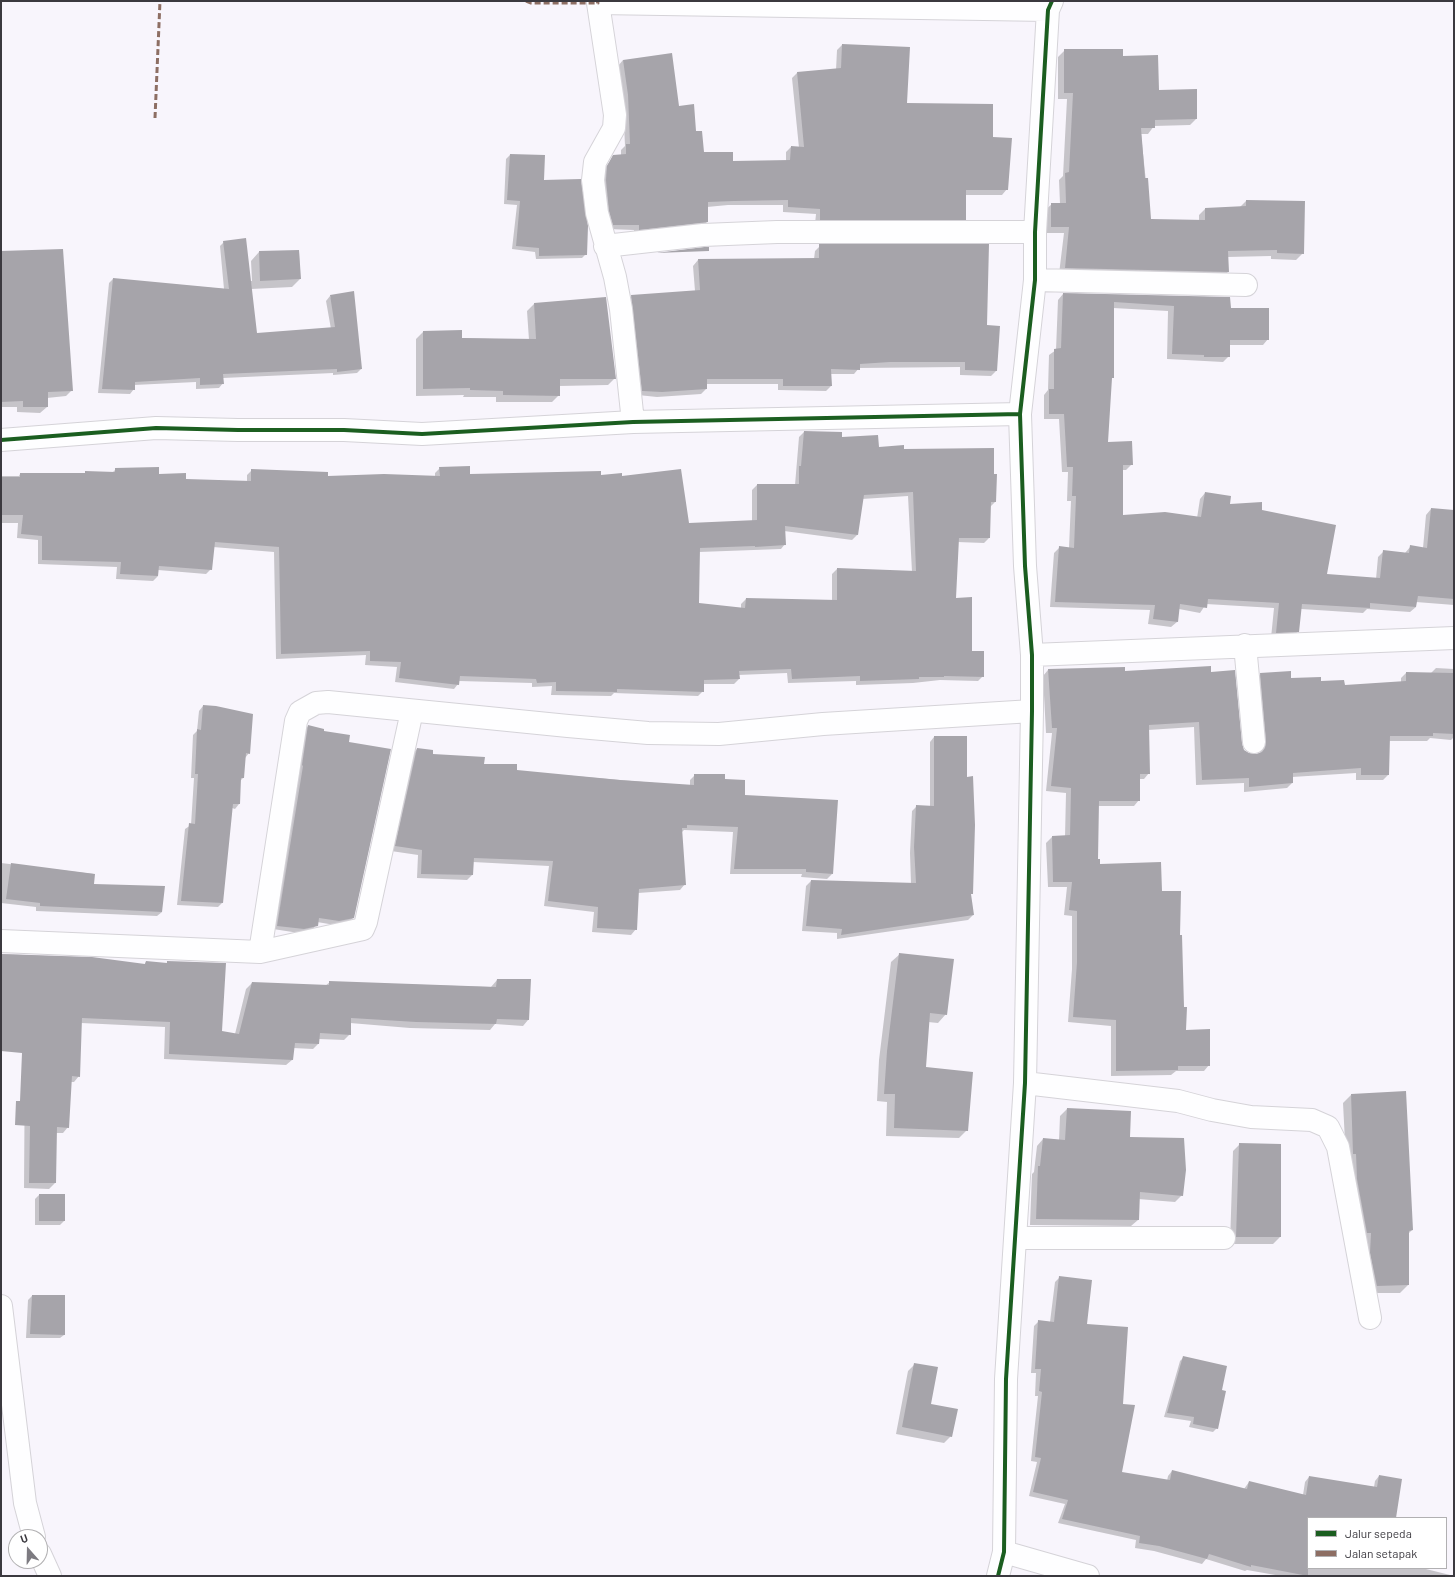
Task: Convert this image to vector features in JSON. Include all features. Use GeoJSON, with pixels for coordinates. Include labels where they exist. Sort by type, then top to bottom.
{"type":"FeatureCollection","features":[{"type":"Feature","properties":{"kind":"street"},"geometry":{"type":"LineString","coordinates":[[633,422],[621,309],[615,277],[605,246],[597,213],[593,180],[595,162],[614,128],[615,115],[598,4],[1050,5],[1035,232],[1035,280],[1020,414],[1025,566],[1032,655],[1025,1083],[1006,1379],[1004,1552],[998,1576]]}},
{"type":"Feature","properties":{"kind":"street"},"geometry":{"type":"LineString","coordinates":[[605,246],[703,235],[785,232],[1035,232]]}},
{"type":"Feature","properties":{"kind":"street"},"geometry":{"type":"LineString","coordinates":[[1035,280],[1246,285]]}},
{"type":"Feature","properties":{"kind":"street"},"geometry":{"type":"LineString","coordinates":[[1,440],[156,428],[344,430],[422,434],[633,422],[1020,414]]}},
{"type":"Feature","properties":{"kind":"street"},"geometry":{"type":"LineString","coordinates":[[1032,655],[1245,645],[1454,638]]}},
{"type":"Feature","properties":{"kind":"street"},"geometry":{"type":"LineString","coordinates":[[1245,645],[1254,742]]}},
{"type":"Feature","properties":{"kind":"street"},"geometry":{"type":"LineString","coordinates":[[260,952],[296,721],[300,712],[316,703],[328,702],[648,733],[719,734],[823,724],[1032,711]]}},
{"type":"Feature","properties":{"kind":"street"},"geometry":{"type":"LineString","coordinates":[[1,941],[260,952],[362,929],[364,927],[412,711]]}},
{"type":"Feature","properties":{"kind":"street"},"geometry":{"type":"LineString","coordinates":[[1025,1083],[1178,1101],[1252,1118],[1312,1120],[1328,1127],[1338,1147],[1370,1318]]}},
{"type":"Feature","properties":{"kind":"street"},"geometry":{"type":"LineString","coordinates":[[1016,1238],[1224,1238]]}},
{"type":"Feature","properties":{"kind":"street"},"geometry":{"type":"LineString","coordinates":[[1,1306],[25,1503],[32,1529]]}},
{"type":"Feature","properties":{"kind":"street"},"geometry":{"type":"LineString","coordinates":[[1004,1552],[1088,1576]]}},
{"type":"Feature","properties":{"kind":"building"},"geometry":{"type":"Polygon","coordinates":[[[842,44],[910,47],[907,103],[993,104],[993,137],[1012,138],[1008,190],[966,190],[966,220],[820,220],[820,209],[788,207],[788,200],[708,202],[708,222],[639,230],[639,225],[613,225],[609,211],[606,180],[607,166],[613,155],[626,154],[626,144],[630,144],[628,95],[623,60],[672,53],[679,106],[694,104],[696,131],[702,131],[704,152],[733,152],[733,161],[790,160],[791,146],[804,147],[797,72],[841,68],[842,44]]]}},
{"type":"Feature","properties":{"kind":"building"},"geometry":{"type":"Polygon","coordinates":[[[1064,49],[1123,49],[1123,56],[1158,55],[1159,90],[1197,89],[1197,119],[1155,120],[1155,128],[1141,128],[1145,178],[1148,178],[1151,219],[1205,220],[1205,208],[1246,206],[1246,200],[1305,201],[1304,254],[1277,253],[1277,250],[1228,251],[1229,272],[1065,268],[1069,227],[1051,227],[1051,203],[1066,203],[1065,173],[1069,172],[1073,93],[1064,93],[1064,49]]]}},
{"type":"Feature","properties":{"kind":"building"},"geometry":{"type":"Polygon","coordinates":[[[510,154],[545,155],[544,180],[581,179],[588,226],[587,255],[539,256],[539,248],[516,246],[520,201],[507,200],[510,154]]]}},
{"type":"Feature","properties":{"kind":"building"},"geometry":{"type":"Polygon","coordinates":[[[246,238],[257,333],[335,327],[330,295],[354,291],[362,369],[337,372],[337,369],[223,374],[224,384],[200,385],[200,378],[135,382],[135,390],[102,389],[113,278],[229,289],[223,241],[246,238]]]}},
{"type":"Feature","properties":{"kind":"building"},"geometry":{"type":"Polygon","coordinates":[[[819,244],[989,244],[987,325],[1000,326],[997,371],[965,370],[965,362],[890,362],[860,364],[860,370],[831,369],[832,386],[783,386],[783,379],[707,379],[707,389],[662,392],[642,391],[631,295],[700,290],[698,259],[819,258],[819,244]]]}},
{"type":"Feature","properties":{"kind":"building"},"geometry":{"type":"Polygon","coordinates":[[[704,247],[709,247],[709,251],[656,253],[704,247]]]}},
{"type":"Feature","properties":{"kind":"building"},"geometry":{"type":"Polygon","coordinates":[[[63,249],[73,391],[48,392],[48,407],[23,407],[23,401],[1,402],[1,251],[63,249]]]}},
{"type":"Feature","properties":{"kind":"building"},"geometry":{"type":"Polygon","coordinates":[[[299,250],[301,279],[260,281],[259,251],[299,250]]]}},
{"type":"Feature","properties":{"kind":"building"},"geometry":{"type":"Polygon","coordinates":[[[1063,293],[1230,297],[1231,308],[1269,308],[1269,340],[1230,340],[1230,357],[1204,357],[1204,355],[1172,354],[1174,306],[1114,302],[1114,378],[1112,378],[1108,442],[1132,441],[1133,465],[1123,465],[1123,515],[1165,512],[1201,517],[1205,492],[1231,496],[1230,504],[1262,502],[1262,510],[1336,525],[1327,574],[1380,578],[1383,550],[1409,553],[1410,545],[1427,548],[1431,508],[1454,510],[1454,599],[1418,596],[1416,607],[1370,603],[1370,608],[1302,604],[1299,632],[1276,633],[1279,603],[1208,599],[1207,608],[1180,604],[1178,622],[1153,619],[1155,605],[1055,602],[1059,546],[1074,548],[1076,496],[1072,496],[1073,467],[1067,467],[1064,414],[1049,414],[1049,389],[1054,389],[1054,349],[1061,348],[1063,293]]]}},
{"type":"Feature","properties":{"kind":"building"},"geometry":{"type":"Polygon","coordinates":[[[606,297],[616,379],[560,379],[560,396],[503,395],[503,391],[470,390],[470,388],[423,389],[423,331],[462,330],[462,338],[536,339],[534,303],[606,297]]]}},
{"type":"Feature","properties":{"kind":"building"},"geometry":{"type":"Polygon","coordinates":[[[804,431],[842,432],[842,437],[878,435],[879,447],[904,445],[904,449],[994,448],[994,474],[997,474],[996,502],[991,502],[990,538],[959,538],[956,598],[972,597],[972,651],[984,651],[984,677],[944,676],[919,677],[919,679],[860,681],[860,676],[792,679],[791,669],[739,671],[740,679],[704,680],[704,692],[617,689],[617,692],[556,691],[556,682],[537,683],[536,679],[460,676],[459,685],[399,678],[401,662],[370,661],[370,651],[281,654],[279,547],[215,542],[212,570],[159,566],[158,576],[120,574],[121,562],[42,560],[42,536],[21,534],[23,515],[1,515],[1,477],[20,477],[20,473],[85,473],[85,471],[115,472],[115,468],[159,467],[159,474],[186,473],[186,479],[251,481],[251,469],[328,472],[328,476],[384,474],[440,476],[439,467],[470,466],[470,474],[601,471],[601,475],[622,473],[622,476],[681,469],[689,523],[757,520],[757,484],[799,484],[799,466],[801,466],[804,431]],[[913,492],[864,495],[858,535],[785,526],[786,545],[700,548],[699,603],[745,608],[746,598],[837,600],[837,568],[916,571],[913,492]]]}},
{"type":"Feature","properties":{"kind":"building"},"geometry":{"type":"Polygon","coordinates":[[[1211,666],[1211,672],[1235,670],[1242,743],[1244,750],[1249,753],[1256,754],[1262,752],[1265,748],[1266,741],[1260,673],[1291,671],[1291,678],[1321,677],[1321,681],[1344,680],[1345,685],[1406,681],[1406,672],[1454,673],[1454,734],[1433,733],[1433,736],[1390,736],[1389,775],[1361,775],[1361,768],[1293,773],[1293,783],[1249,787],[1249,778],[1202,780],[1199,722],[1149,725],[1150,774],[1140,774],[1140,801],[1099,801],[1098,859],[1100,859],[1100,864],[1161,862],[1162,891],[1181,891],[1180,935],[1182,935],[1184,1007],[1187,1007],[1186,1030],[1210,1029],[1210,1066],[1178,1066],[1178,1070],[1116,1071],[1116,1020],[1073,1017],[1077,962],[1077,911],[1069,910],[1072,882],[1053,882],[1052,836],[1070,835],[1071,788],[1051,786],[1057,728],[1052,728],[1048,669],[1125,667],[1125,671],[1211,666]]]}},
{"type":"Feature","properties":{"kind":"building"},"geometry":{"type":"Polygon","coordinates":[[[203,705],[216,706],[253,714],[250,754],[246,753],[244,778],[241,778],[240,804],[233,804],[223,903],[181,901],[189,823],[195,824],[198,774],[195,774],[197,729],[201,730],[203,705]]]}},
{"type":"Feature","properties":{"kind":"building"},"geometry":{"type":"Polygon","coordinates":[[[308,725],[324,729],[324,731],[350,735],[349,742],[391,749],[354,918],[339,921],[319,918],[318,926],[304,929],[277,926],[303,766],[308,725]]]}},
{"type":"Feature","properties":{"kind":"building"},"geometry":{"type":"Polygon","coordinates":[[[934,736],[967,736],[967,777],[973,776],[975,825],[973,894],[971,894],[974,915],[841,935],[842,929],[806,926],[811,880],[916,883],[914,847],[916,805],[934,806],[934,736]]]}},
{"type":"Feature","properties":{"kind":"building"},"geometry":{"type":"Polygon","coordinates":[[[417,748],[433,750],[433,754],[485,757],[484,764],[517,764],[517,770],[620,780],[694,785],[694,774],[725,774],[725,779],[745,780],[745,795],[838,800],[833,874],[806,872],[806,869],[734,869],[738,827],[687,825],[687,828],[682,828],[686,885],[639,889],[637,930],[597,928],[598,907],[548,901],[553,861],[474,858],[473,875],[421,874],[422,850],[395,846],[417,748]]]}},
{"type":"Feature","properties":{"kind":"building"},"geometry":{"type":"Polygon","coordinates":[[[11,863],[95,874],[94,884],[165,886],[162,912],[40,906],[40,903],[6,899],[11,863]]]}},
{"type":"Feature","properties":{"kind":"building"},"geometry":{"type":"Polygon","coordinates":[[[899,953],[954,959],[947,1015],[930,1013],[926,1067],[973,1072],[968,1131],[894,1128],[895,1094],[884,1094],[887,1051],[899,953]]]}},
{"type":"Feature","properties":{"kind":"building"},"geometry":{"type":"Polygon","coordinates":[[[1,954],[92,957],[145,964],[146,961],[167,963],[167,961],[226,963],[222,1031],[239,1034],[252,982],[329,985],[329,981],[496,987],[497,979],[531,979],[529,1020],[497,1019],[496,1024],[416,1022],[351,1018],[351,1035],[320,1033],[319,1044],[295,1043],[293,1060],[169,1054],[170,1022],[82,1018],[80,1077],[72,1076],[69,1128],[57,1127],[56,1183],[29,1183],[30,1126],[15,1125],[16,1101],[20,1101],[22,1053],[1,1051],[1,954]]]}},
{"type":"Feature","properties":{"kind":"building"},"geometry":{"type":"Polygon","coordinates":[[[1406,1091],[1413,1230],[1409,1231],[1409,1285],[1377,1286],[1370,1253],[1371,1233],[1367,1233],[1357,1179],[1356,1154],[1353,1154],[1351,1094],[1406,1091]]]}},
{"type":"Feature","properties":{"kind":"building"},"geometry":{"type":"Polygon","coordinates":[[[1067,1108],[1131,1111],[1130,1137],[1184,1138],[1186,1170],[1183,1196],[1140,1192],[1139,1220],[1036,1219],[1038,1166],[1040,1166],[1043,1138],[1065,1140],[1067,1108]]]}},
{"type":"Feature","properties":{"kind":"building"},"geometry":{"type":"Polygon","coordinates":[[[1239,1143],[1281,1144],[1281,1237],[1236,1237],[1239,1143]]]}},
{"type":"Feature","properties":{"kind":"building"},"geometry":{"type":"Polygon","coordinates":[[[39,1194],[65,1194],[65,1221],[39,1221],[39,1194]]]}},
{"type":"Feature","properties":{"kind":"building"},"geometry":{"type":"Polygon","coordinates":[[[1059,1276],[1092,1280],[1087,1324],[1128,1327],[1123,1404],[1135,1405],[1122,1472],[1170,1480],[1172,1470],[1247,1489],[1249,1481],[1306,1495],[1309,1476],[1377,1487],[1379,1475],[1402,1479],[1396,1517],[1307,1517],[1308,1576],[1251,1565],[1251,1567],[1209,1554],[1207,1559],[1159,1546],[1139,1543],[1140,1536],[1062,1519],[1068,1500],[1033,1492],[1041,1458],[1035,1457],[1042,1392],[1039,1391],[1041,1369],[1035,1369],[1038,1320],[1054,1322],[1059,1276]]]}},
{"type":"Feature","properties":{"kind":"building"},"geometry":{"type":"Polygon","coordinates":[[[32,1295],[65,1295],[65,1335],[30,1334],[32,1295]]]}},
{"type":"Feature","properties":{"kind":"building"},"geometry":{"type":"Polygon","coordinates":[[[1183,1356],[1227,1366],[1222,1390],[1226,1391],[1218,1429],[1193,1424],[1194,1417],[1167,1413],[1183,1356]]]}},
{"type":"Feature","properties":{"kind":"building"},"geometry":{"type":"Polygon","coordinates":[[[914,1363],[938,1367],[931,1404],[958,1409],[952,1437],[902,1427],[914,1363]]]}},
{"type":"Feature","properties":{"kind":"marked path"},"geometry":{"type":"LineString","coordinates":[[155,118],[160,1]]}},
{"type":"Feature","properties":{"kind":"marked path"},"geometry":{"type":"LineString","coordinates":[[526,1],[531,3],[598,3],[597,1]]}},
{"type":"Feature","properties":{"kind":"cycle path"},"geometry":{"type":"LineString","coordinates":[[998,1576],[1004,1552],[1006,1379],[1025,1083],[1032,655],[1025,566],[1020,414],[1035,280],[1035,232],[1048,10],[1052,1]]}},
{"type":"Feature","properties":{"kind":"cycle path"},"geometry":{"type":"LineString","coordinates":[[1,440],[156,428],[344,430],[422,434],[633,422],[1020,414]]}}]}
